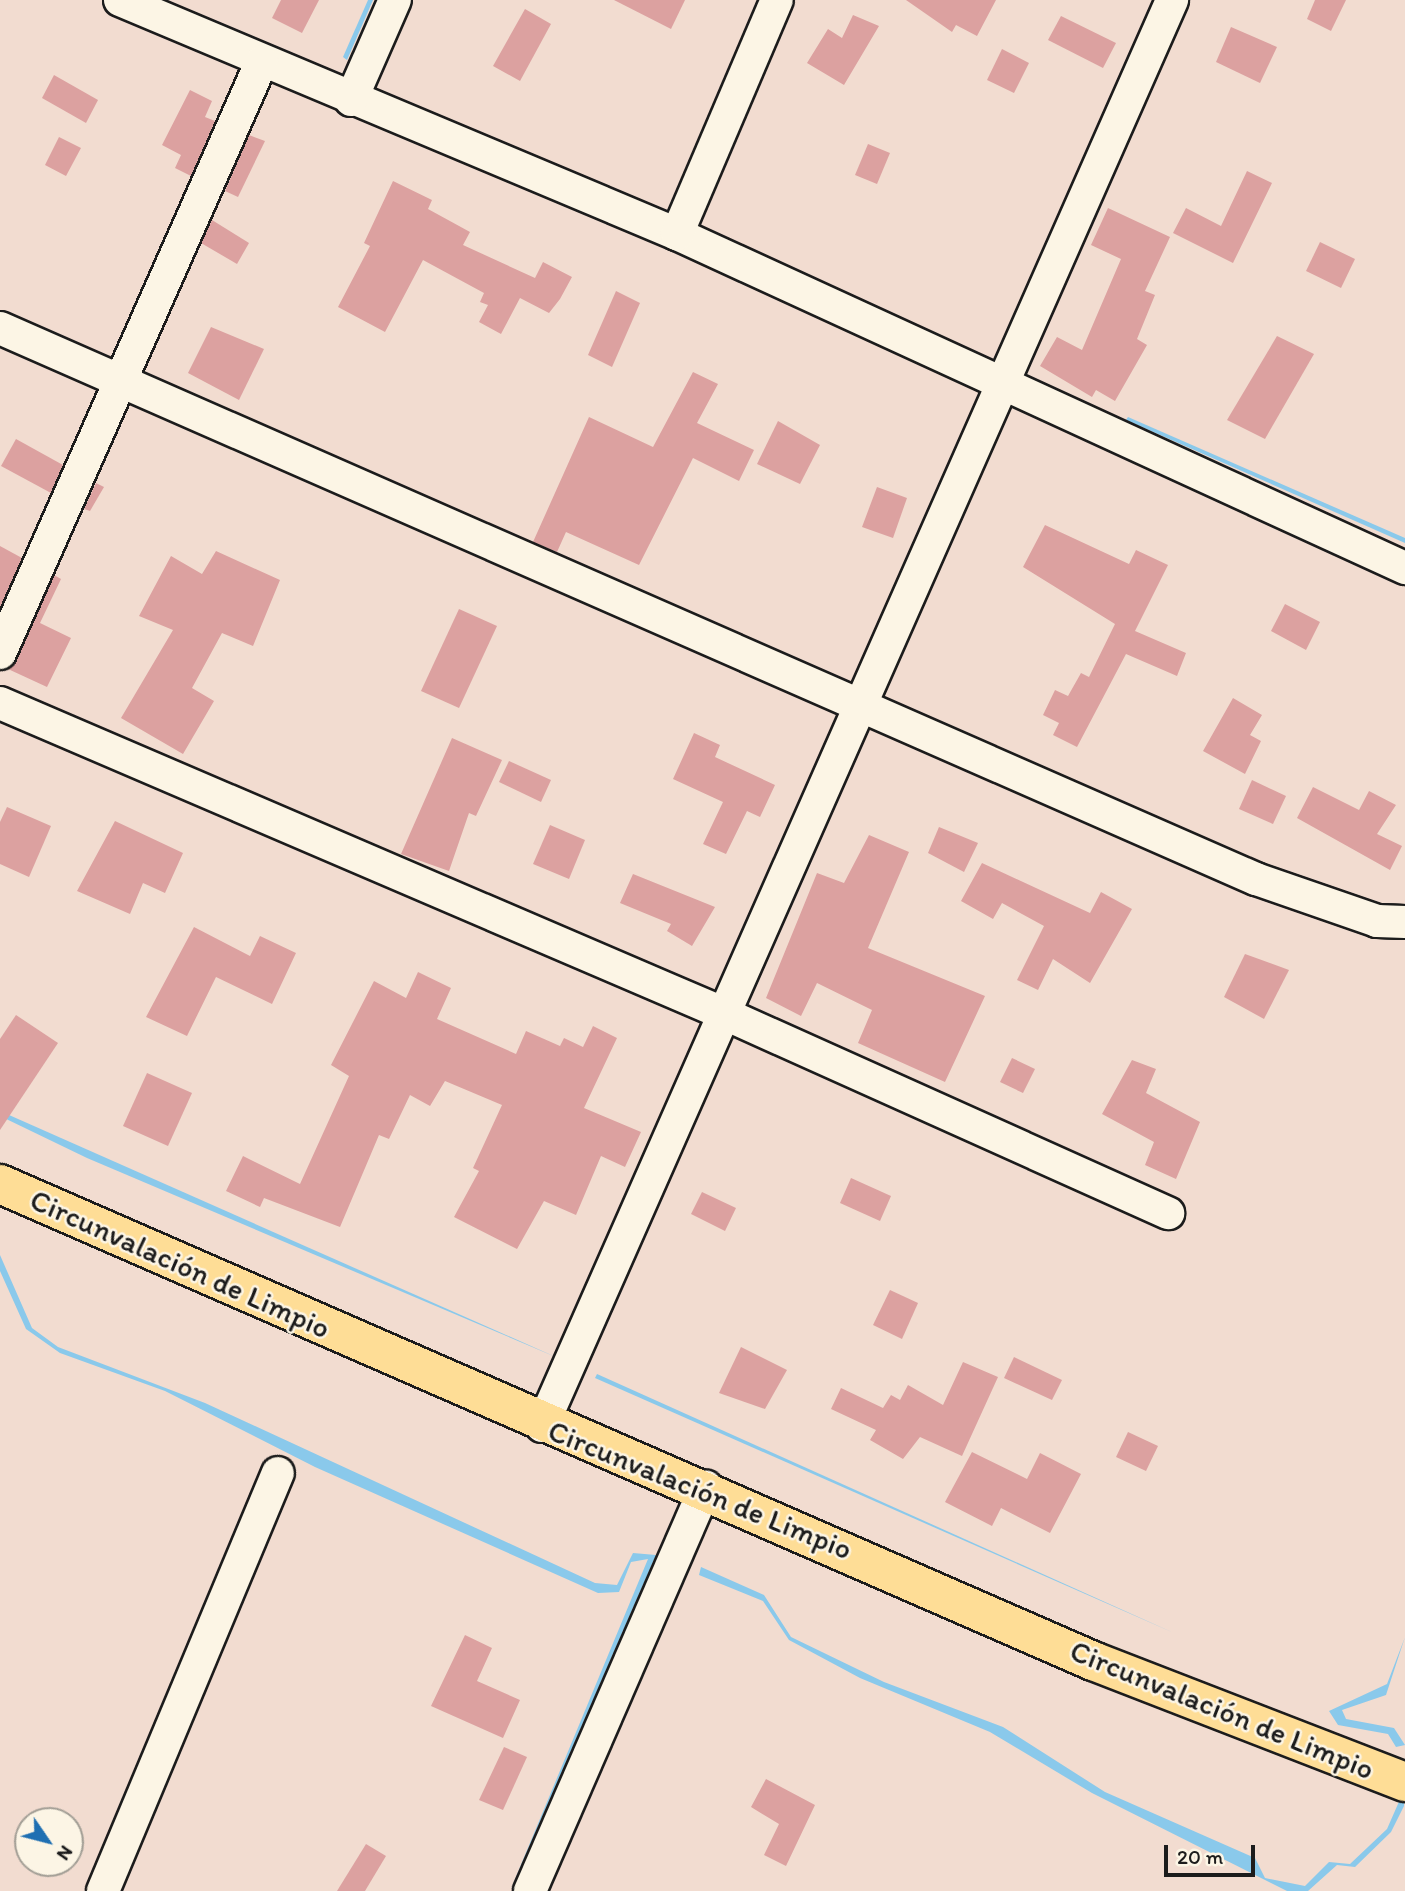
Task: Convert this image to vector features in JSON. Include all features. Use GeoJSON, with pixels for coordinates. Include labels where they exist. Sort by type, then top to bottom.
{"type":"FeatureCollection","features":[{"type":"Feature","properties":{"kind":"highway","name":"Circunvalación de Limpio"},"geometry":{"type":"LineString","coordinates":[[0,1184],[542,1426],[706,1487],[1093,1661],[1405,1782]]}},
{"type":"Feature","properties":{"kind":"street"},"geometry":{"type":"LineString","coordinates":[[120,0],[351,100],[677,234],[1004,381],[1405,568]]}},
{"type":"Feature","properties":{"kind":"street"},"geometry":{"type":"LineString","coordinates":[[351,100],[395,0]]}},
{"type":"Feature","properties":{"kind":"street"},"geometry":{"type":"LineString","coordinates":[[677,234],[777,0]]}},
{"type":"Feature","properties":{"kind":"street"},"geometry":{"type":"LineString","coordinates":[[542,1426],[1172,0]]}},
{"type":"Feature","properties":{"kind":"street"},"geometry":{"type":"LineString","coordinates":[[0,653],[262,61]]}},
{"type":"Feature","properties":{"kind":"street"},"geometry":{"type":"LineString","coordinates":[[0,328],[1256,879],[1377,921],[1405,922]]}},
{"type":"Feature","properties":{"kind":"street"},"geometry":{"type":"LineString","coordinates":[[0,703],[725,1014],[1168,1213]]}},
{"type":"Feature","properties":{"kind":"street"},"geometry":{"type":"LineString","coordinates":[[103,1891],[278,1473]]}},
{"type":"Feature","properties":{"kind":"street"},"geometry":{"type":"LineString","coordinates":[[530,1891],[706,1487]]}},
{"type":"Feature","properties":{"kind":"water"},"geometry":{"type":"Polygon","coordinates":[[[368,0],[373,0],[347,60],[343,57],[368,0]]]}},
{"type":"Feature","properties":{"kind":"water"},"geometry":{"type":"Polygon","coordinates":[[[1128,417],[1405,538],[1405,543],[1126,420],[1128,417]]]}},
{"type":"Feature","properties":{"kind":"water"},"geometry":{"type":"Polygon","coordinates":[[[0,1111],[558,1358],[87,1158],[0,1116],[0,1111]]]}},
{"type":"Feature","properties":{"kind":"water"},"geometry":{"type":"Polygon","coordinates":[[[0,1255],[32,1328],[58,1347],[205,1403],[595,1583],[617,1585],[633,1553],[656,1555],[510,1891],[648,1559],[631,1562],[619,1592],[598,1593],[315,1467],[165,1391],[60,1353],[26,1329],[0,1271],[0,1255]]]}},
{"type":"Feature","properties":{"kind":"water"},"geometry":{"type":"Polygon","coordinates":[[[597,1374],[1174,1633],[595,1378],[597,1374]]]}},
{"type":"Feature","properties":{"kind":"water"},"geometry":{"type":"Polygon","coordinates":[[[701,1567],[764,1595],[791,1637],[884,1682],[1003,1727],[1105,1792],[1255,1858],[1265,1878],[1305,1886],[1329,1862],[1350,1864],[1387,1829],[1405,1788],[1404,1806],[1391,1832],[1355,1867],[1337,1865],[1308,1891],[1287,1891],[1092,1793],[990,1732],[860,1678],[789,1640],[763,1601],[699,1575],[701,1567]]]}},
{"type":"Feature","properties":{"kind":"water"},"geometry":{"type":"Polygon","coordinates":[[[1405,1637],[1386,1695],[1342,1710],[1346,1719],[1394,1728],[1405,1745],[1396,1747],[1388,1734],[1338,1725],[1329,1711],[1387,1684],[1405,1637]]]}},
{"type":"Feature","properties":{"kind":"building"},"geometry":{"type":"Polygon","coordinates":[[[281,0],[319,0],[302,33],[272,18],[281,0]]]}},
{"type":"Feature","properties":{"kind":"building"},"geometry":{"type":"Polygon","coordinates":[[[614,0],[685,0],[671,29],[614,0]]]}},
{"type":"Feature","properties":{"kind":"building"},"geometry":{"type":"Polygon","coordinates":[[[906,0],[996,0],[977,36],[956,25],[952,32],[906,0]]]}},
{"type":"Feature","properties":{"kind":"building"},"geometry":{"type":"Polygon","coordinates":[[[1315,0],[1346,0],[1331,31],[1307,19],[1315,0]]]}},
{"type":"Feature","properties":{"kind":"building"},"geometry":{"type":"Polygon","coordinates":[[[525,9],[551,24],[520,81],[493,66],[525,9]]]}},
{"type":"Feature","properties":{"kind":"building"},"geometry":{"type":"Polygon","coordinates":[[[853,15],[879,26],[844,85],[807,63],[828,29],[842,38],[853,15]]]}},
{"type":"Feature","properties":{"kind":"building"},"geometry":{"type":"Polygon","coordinates":[[[1061,16],[1116,43],[1103,68],[1048,40],[1061,16]]]}},
{"type":"Feature","properties":{"kind":"building"},"geometry":{"type":"Polygon","coordinates":[[[1231,27],[1277,47],[1260,83],[1216,62],[1231,27]]]}},
{"type":"Feature","properties":{"kind":"building"},"geometry":{"type":"Polygon","coordinates":[[[1002,49],[1029,63],[1014,93],[987,80],[1002,49]]]}},
{"type":"Feature","properties":{"kind":"building"},"geometry":{"type":"Polygon","coordinates":[[[54,75],[98,100],[86,123],[42,98],[54,75]]]}},
{"type":"Feature","properties":{"kind":"building"},"geometry":{"type":"Polygon","coordinates":[[[190,90],[212,101],[205,117],[215,121],[191,176],[175,168],[181,155],[162,145],[190,90]]]}},
{"type":"Feature","properties":{"kind":"building"},"geometry":{"type":"Polygon","coordinates":[[[249,135],[265,141],[238,197],[225,191],[249,135]]]}},
{"type":"Feature","properties":{"kind":"building"},"geometry":{"type":"Polygon","coordinates":[[[59,137],[81,148],[66,176],[45,165],[59,137]]]}},
{"type":"Feature","properties":{"kind":"building"},"geometry":{"type":"Polygon","coordinates":[[[868,144],[890,153],[877,184],[855,175],[868,144]]]}},
{"type":"Feature","properties":{"kind":"building"},"geometry":{"type":"Polygon","coordinates":[[[1247,171],[1272,183],[1233,263],[1173,233],[1186,208],[1221,226],[1247,171]]]}},
{"type":"Feature","properties":{"kind":"building"},"geometry":{"type":"Polygon","coordinates":[[[393,181],[432,200],[428,209],[470,232],[463,245],[535,278],[543,262],[572,277],[560,299],[549,313],[520,298],[501,334],[479,322],[488,305],[480,302],[484,293],[423,260],[385,332],[338,307],[370,246],[364,243],[393,181]]]}},
{"type":"Feature","properties":{"kind":"building"},"geometry":{"type":"Polygon","coordinates":[[[1108,208],[1170,237],[1145,291],[1155,295],[1137,339],[1147,345],[1115,401],[1096,390],[1092,397],[1040,366],[1057,337],[1082,350],[1121,259],[1091,245],[1108,208]]]}},
{"type":"Feature","properties":{"kind":"building"},"geometry":{"type":"Polygon","coordinates":[[[212,220],[249,243],[237,264],[201,243],[212,220]]]}},
{"type":"Feature","properties":{"kind":"building"},"geometry":{"type":"Polygon","coordinates":[[[1320,242],[1355,259],[1341,288],[1306,271],[1320,242]]]}},
{"type":"Feature","properties":{"kind":"building"},"geometry":{"type":"Polygon","coordinates":[[[616,291],[640,303],[612,367],[588,355],[616,291]]]}},
{"type":"Feature","properties":{"kind":"building"},"geometry":{"type":"Polygon","coordinates":[[[211,327],[264,349],[239,400],[188,373],[211,327]]]}},
{"type":"Feature","properties":{"kind":"building"},"geometry":{"type":"Polygon","coordinates":[[[1277,336],[1314,354],[1265,439],[1227,420],[1277,336]]]}},
{"type":"Feature","properties":{"kind":"building"},"geometry":{"type":"Polygon","coordinates":[[[693,372],[718,384],[697,423],[754,450],[739,481],[693,458],[639,565],[566,532],[557,552],[533,542],[589,417],[653,447],[693,372]]]}},
{"type":"Feature","properties":{"kind":"building"},"geometry":{"type":"Polygon","coordinates":[[[778,421],[820,445],[800,484],[757,464],[778,421]]]}},
{"type":"Feature","properties":{"kind":"building"},"geometry":{"type":"Polygon","coordinates":[[[16,439],[63,465],[51,493],[1,466],[16,439]]]}},
{"type":"Feature","properties":{"kind":"building"},"geometry":{"type":"Polygon","coordinates":[[[96,483],[104,487],[90,511],[84,509],[96,483]]]}},
{"type":"Feature","properties":{"kind":"building"},"geometry":{"type":"Polygon","coordinates":[[[877,487],[907,498],[893,538],[862,527],[877,487]]]}},
{"type":"Feature","properties":{"kind":"building"},"geometry":{"type":"Polygon","coordinates":[[[1045,525],[1129,564],[1136,550],[1168,565],[1135,631],[1186,653],[1177,676],[1126,654],[1077,747],[1053,735],[1059,723],[1043,715],[1055,690],[1068,696],[1081,673],[1089,677],[1115,624],[1023,567],[1045,525]]]}},
{"type":"Feature","properties":{"kind":"building"},"geometry":{"type":"Polygon","coordinates":[[[0,546],[22,558],[0,608],[0,546]]]}},
{"type":"Feature","properties":{"kind":"building"},"geometry":{"type":"Polygon","coordinates":[[[216,551],[280,580],[253,646],[222,633],[192,688],[214,701],[183,754],[121,718],[173,630],[139,616],[171,556],[202,574],[216,551]]]}},
{"type":"Feature","properties":{"kind":"building"},"geometry":{"type":"Polygon","coordinates":[[[54,575],[61,579],[40,623],[71,638],[47,687],[8,669],[54,575]]]}},
{"type":"Feature","properties":{"kind":"building"},"geometry":{"type":"Polygon","coordinates":[[[1285,604],[1320,622],[1306,650],[1271,631],[1285,604]]]}},
{"type":"Feature","properties":{"kind":"building"},"geometry":{"type":"Polygon","coordinates":[[[459,609],[497,626],[459,708],[421,691],[459,609]]]}},
{"type":"Feature","properties":{"kind":"building"},"geometry":{"type":"Polygon","coordinates":[[[1233,698],[1262,715],[1250,735],[1261,741],[1245,774],[1203,751],[1233,698]]]}},
{"type":"Feature","properties":{"kind":"building"},"geometry":{"type":"Polygon","coordinates":[[[694,733],[720,745],[715,757],[775,785],[760,817],[747,811],[726,854],[703,844],[723,802],[673,779],[694,733]]]}},
{"type":"Feature","properties":{"kind":"building"},"geometry":{"type":"Polygon","coordinates":[[[452,738],[502,760],[476,816],[469,813],[449,871],[401,854],[452,738]]]}},
{"type":"Feature","properties":{"kind":"building"},"geometry":{"type":"Polygon","coordinates":[[[509,761],[551,780],[541,802],[499,782],[509,761]]]}},
{"type":"Feature","properties":{"kind":"building"},"geometry":{"type":"Polygon","coordinates":[[[1252,780],[1286,796],[1273,824],[1239,809],[1252,780]]]}},
{"type":"Feature","properties":{"kind":"building"},"geometry":{"type":"Polygon","coordinates":[[[1313,787],[1359,810],[1369,791],[1396,805],[1377,834],[1402,846],[1390,870],[1297,818],[1313,787]]]}},
{"type":"Feature","properties":{"kind":"building"},"geometry":{"type":"Polygon","coordinates":[[[7,807],[51,826],[29,877],[0,864],[0,822],[7,807]]]}},
{"type":"Feature","properties":{"kind":"building"},"geometry":{"type":"Polygon","coordinates":[[[115,821],[183,853],[165,893],[143,883],[130,914],[77,891],[115,821]]]}},
{"type":"Feature","properties":{"kind":"building"},"geometry":{"type":"Polygon","coordinates":[[[550,825],[585,840],[569,879],[533,864],[550,825]]]}},
{"type":"Feature","properties":{"kind":"building"},"geometry":{"type":"Polygon","coordinates":[[[939,827],[978,843],[964,872],[928,853],[939,827]]]}},
{"type":"Feature","properties":{"kind":"building"},"geometry":{"type":"Polygon","coordinates":[[[869,835],[909,852],[868,948],[985,996],[945,1082],[858,1043],[872,1010],[817,983],[801,1016],[766,998],[817,873],[844,883],[869,835]]]}},
{"type":"Feature","properties":{"kind":"building"},"geometry":{"type":"Polygon","coordinates":[[[982,863],[1090,913],[1101,892],[1132,909],[1090,983],[1053,959],[1038,990],[1017,980],[1044,926],[1002,903],[993,919],[961,901],[982,863]]]}},
{"type":"Feature","properties":{"kind":"building"},"geometry":{"type":"Polygon","coordinates":[[[633,874],[715,907],[692,946],[667,931],[671,924],[620,903],[633,874]]]}},
{"type":"Feature","properties":{"kind":"building"},"geometry":{"type":"Polygon","coordinates":[[[194,927],[250,956],[260,936],[296,953],[272,1004],[216,977],[187,1036],[146,1017],[194,927]]]}},
{"type":"Feature","properties":{"kind":"building"},"geometry":{"type":"Polygon","coordinates":[[[1245,954],[1289,970],[1264,1019],[1224,997],[1245,954]]]}},
{"type":"Feature","properties":{"kind":"building"},"geometry":{"type":"Polygon","coordinates":[[[418,972],[451,988],[437,1019],[516,1054],[526,1031],[560,1046],[564,1038],[583,1047],[593,1026],[617,1038],[584,1108],[641,1132],[625,1167],[601,1156],[576,1215],[544,1201],[517,1249],[454,1217],[479,1171],[473,1168],[502,1105],[445,1081],[430,1106],[410,1095],[389,1139],[379,1135],[340,1227],[264,1198],[260,1207],[226,1191],[243,1156],[300,1184],[349,1076],[331,1065],[374,981],[406,998],[418,972]]]}},
{"type":"Feature","properties":{"kind":"building"},"geometry":{"type":"Polygon","coordinates":[[[16,1015],[58,1043],[0,1130],[0,1039],[16,1015]]]}},
{"type":"Feature","properties":{"kind":"building"},"geometry":{"type":"Polygon","coordinates":[[[1012,1058],[1035,1069],[1023,1093],[1000,1082],[1012,1058]]]}},
{"type":"Feature","properties":{"kind":"building"},"geometry":{"type":"Polygon","coordinates":[[[1132,1060],[1156,1069],[1146,1093],[1200,1122],[1176,1179],[1145,1165],[1154,1142],[1102,1114],[1132,1060]]]}},
{"type":"Feature","properties":{"kind":"building"},"geometry":{"type":"Polygon","coordinates":[[[147,1073],[192,1093],[168,1146],[123,1126],[147,1073]]]}},
{"type":"Feature","properties":{"kind":"building"},"geometry":{"type":"Polygon","coordinates":[[[851,1178],[891,1196],[880,1221],[840,1203],[851,1178]]]}},
{"type":"Feature","properties":{"kind":"building"},"geometry":{"type":"Polygon","coordinates":[[[702,1192],[736,1208],[725,1231],[691,1214],[702,1192]]]}},
{"type":"Feature","properties":{"kind":"building"},"geometry":{"type":"Polygon","coordinates":[[[890,1290],[918,1303],[902,1339],[873,1325],[890,1290]]]}},
{"type":"Feature","properties":{"kind":"building"},"geometry":{"type":"Polygon","coordinates":[[[741,1347],[787,1370],[765,1409],[719,1393],[741,1347]]]}},
{"type":"Feature","properties":{"kind":"building"},"geometry":{"type":"Polygon","coordinates":[[[1014,1357],[1062,1380],[1052,1400],[1004,1378],[1014,1357]]]}},
{"type":"Feature","properties":{"kind":"building"},"geometry":{"type":"Polygon","coordinates":[[[963,1362],[998,1377],[962,1456],[920,1437],[903,1459],[870,1440],[876,1430],[831,1409],[841,1388],[883,1408],[891,1395],[900,1400],[908,1385],[943,1405],[963,1362]]]}},
{"type":"Feature","properties":{"kind":"building"},"geometry":{"type":"Polygon","coordinates":[[[1128,1432],[1158,1446],[1146,1471],[1116,1457],[1128,1432]]]}},
{"type":"Feature","properties":{"kind":"building"},"geometry":{"type":"Polygon","coordinates":[[[972,1452],[1027,1479],[1040,1453],[1081,1474],[1050,1533],[1001,1508],[992,1526],[945,1502],[972,1452]]]}},
{"type":"Feature","properties":{"kind":"building"},"geometry":{"type":"Polygon","coordinates":[[[465,1635],[492,1648],[477,1681],[520,1700],[503,1738],[431,1706],[465,1635]]]}},
{"type":"Feature","properties":{"kind":"building"},"geometry":{"type":"Polygon","coordinates":[[[504,1747],[527,1757],[503,1810],[479,1800],[504,1747]]]}},
{"type":"Feature","properties":{"kind":"building"},"geometry":{"type":"Polygon","coordinates":[[[766,1779],[815,1805],[786,1866],[764,1855],[779,1824],[751,1807],[766,1779]]]}},
{"type":"Feature","properties":{"kind":"building"},"geometry":{"type":"Polygon","coordinates":[[[366,1844],[386,1856],[365,1891],[337,1891],[366,1844]]]}}]}
